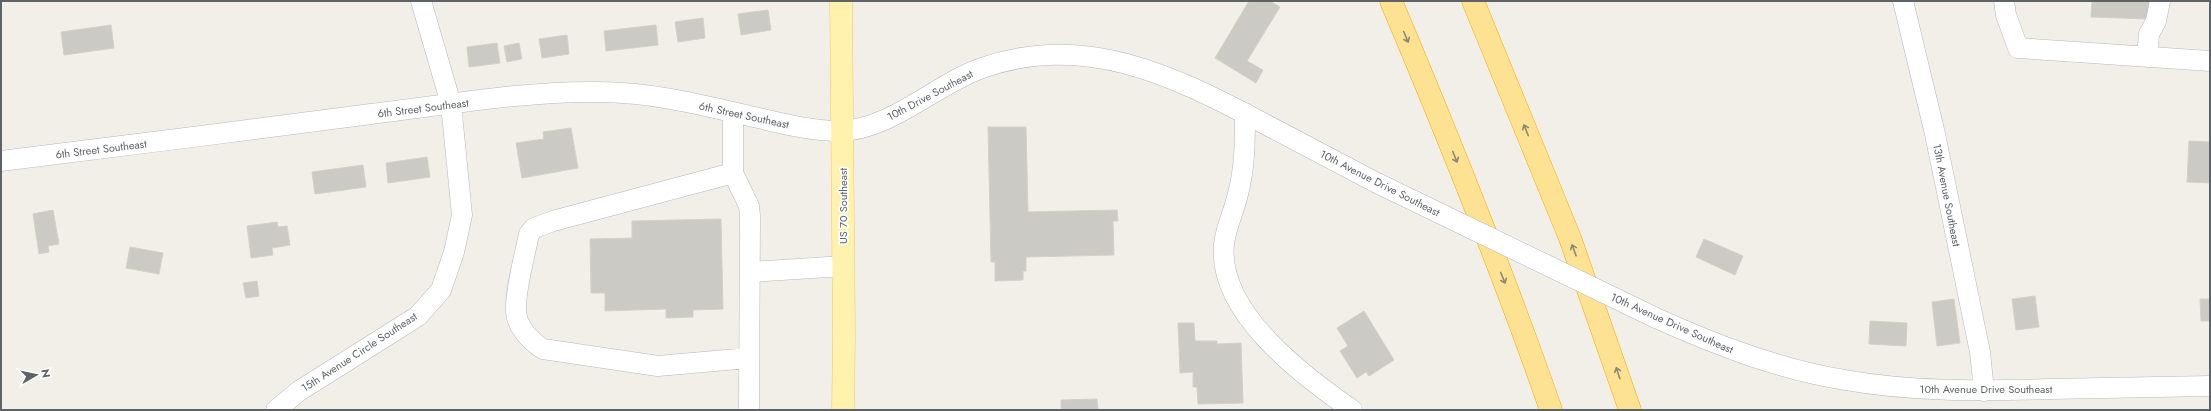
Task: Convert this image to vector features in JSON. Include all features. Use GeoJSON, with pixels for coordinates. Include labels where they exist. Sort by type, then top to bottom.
{"type":"FeatureCollection","features":[{"type":"Feature","properties":{"kind":"highway"},"geometry":{"type":"LineString","coordinates":[[1391,1],[1427,85],[1522,327],[1551,410]]}},
{"type":"Feature","properties":{"kind":"highway"},"geometry":{"type":"LineString","coordinates":[[1473,1],[1570,238],[1630,410]]}},
{"type":"Feature","properties":{"kind":"main road","name":"US 70 Southeast"},"geometry":{"type":"LineString","coordinates":[[841,1],[844,266],[843,410]]}},
{"type":"Feature","properties":{"kind":"street","name":"15th Avenue Circle Southeast"},"geometry":{"type":"LineString","coordinates":[[276,410],[299,391],[418,316],[441,290],[454,252],[462,215],[451,104],[421,1]]}},
{"type":"Feature","properties":{"kind":"street","name":"13th Avenue Southeast"},"geometry":{"type":"LineString","coordinates":[[1903,1],[1935,134],[1980,352],[1984,391]]}},
{"type":"Feature","properties":{"kind":"street"},"geometry":{"type":"LineString","coordinates":[[2004,1],[2006,15],[2018,48],[2210,61]]}},
{"type":"Feature","properties":{"kind":"street"},"geometry":{"type":"LineString","coordinates":[[2147,56],[2148,34],[2160,10],[2160,1]]}},
{"type":"Feature","properties":{"kind":"street","name":"10th Drive Southeast"},"geometry":{"type":"LineString","coordinates":[[843,131],[890,117],[910,107],[957,78],[982,68],[1022,57],[1046,55],[1097,57],[1137,65],[1186,83],[1245,113]]}},
{"type":"Feature","properties":{"kind":"street","name":"6th Street Southeast"},"geometry":{"type":"LineString","coordinates":[[1,161],[540,94],[598,92],[650,96],[733,112],[786,125],[843,131]]}},
{"type":"Feature","properties":{"kind":"street"},"geometry":{"type":"LineString","coordinates":[[733,112],[733,173],[749,206],[750,216],[749,410]]}},
{"type":"Feature","properties":{"kind":"street","name":"10th Avenue Drive Southeast"},"geometry":{"type":"LineString","coordinates":[[1245,113],[1375,182],[1656,318],[1701,339],[1748,356],[1820,376],[1894,387],[1984,391],[2210,386]]}},
{"type":"Feature","properties":{"kind":"street"},"geometry":{"type":"LineString","coordinates":[[1245,113],[1243,175],[1224,246],[1227,273],[1234,292],[1250,320],[1274,348],[1287,361],[1352,410]]}},
{"type":"Feature","properties":{"kind":"street"},"geometry":{"type":"LineString","coordinates":[[733,173],[543,224],[534,228],[529,234],[516,311],[521,325],[531,342],[543,349],[658,366],[749,358]]}},
{"type":"Feature","properties":{"kind":"street"},"geometry":{"type":"LineString","coordinates":[[750,272],[844,266]]}},
{"type":"Feature","properties":{"kind":"building"},"geometry":{"type":"Polygon","coordinates":[[[1249,1],[1270,1],[1280,7],[1247,61],[1263,70],[1256,83],[1215,58],[1249,1]]]}},
{"type":"Feature","properties":{"kind":"building"},"geometry":{"type":"Polygon","coordinates":[[[2092,1],[2149,1],[2149,19],[2091,17],[2092,1]]]}},
{"type":"Feature","properties":{"kind":"building"},"geometry":{"type":"Polygon","coordinates":[[[768,10],[771,30],[741,35],[738,14],[768,10]]]}},
{"type":"Feature","properties":{"kind":"building"},"geometry":{"type":"Polygon","coordinates":[[[703,18],[705,38],[678,42],[675,22],[703,18]]]}},
{"type":"Feature","properties":{"kind":"building"},"geometry":{"type":"Polygon","coordinates":[[[111,25],[114,48],[64,55],[61,32],[111,25]]]}},
{"type":"Feature","properties":{"kind":"building"},"geometry":{"type":"Polygon","coordinates":[[[656,25],[658,45],[606,51],[604,31],[656,25]]]}},
{"type":"Feature","properties":{"kind":"building"},"geometry":{"type":"Polygon","coordinates":[[[567,35],[569,54],[542,58],[539,39],[567,35]]]}},
{"type":"Feature","properties":{"kind":"building"},"geometry":{"type":"Polygon","coordinates":[[[497,43],[500,63],[469,67],[467,47],[497,43]]]}},
{"type":"Feature","properties":{"kind":"building"},"geometry":{"type":"Polygon","coordinates":[[[519,43],[522,59],[507,62],[504,46],[519,43]]]}},
{"type":"Feature","properties":{"kind":"building"},"geometry":{"type":"Polygon","coordinates":[[[988,127],[1026,127],[1028,212],[1117,210],[1118,221],[1113,221],[1114,255],[1026,257],[1026,271],[1023,271],[1023,280],[995,281],[995,262],[991,262],[988,127]]]}},
{"type":"Feature","properties":{"kind":"building"},"geometry":{"type":"Polygon","coordinates":[[[571,128],[578,168],[522,178],[516,143],[544,139],[543,132],[571,128]]]}},
{"type":"Feature","properties":{"kind":"building"},"geometry":{"type":"Polygon","coordinates":[[[2189,141],[2210,142],[2210,183],[2187,182],[2189,141]]]}},
{"type":"Feature","properties":{"kind":"building"},"geometry":{"type":"Polygon","coordinates":[[[427,157],[430,177],[388,183],[386,163],[427,157]]]}},
{"type":"Feature","properties":{"kind":"building"},"geometry":{"type":"Polygon","coordinates":[[[363,165],[366,187],[315,194],[312,172],[363,165]]]}},
{"type":"Feature","properties":{"kind":"building"},"geometry":{"type":"Polygon","coordinates":[[[53,210],[59,244],[48,246],[49,252],[39,254],[33,214],[53,210]]]}},
{"type":"Feature","properties":{"kind":"building"},"geometry":{"type":"Polygon","coordinates":[[[721,219],[723,309],[693,310],[693,317],[666,318],[666,309],[605,311],[605,293],[591,293],[590,239],[632,238],[632,221],[721,219]]]}},
{"type":"Feature","properties":{"kind":"building"},"geometry":{"type":"Polygon","coordinates":[[[277,222],[278,227],[287,226],[290,245],[272,248],[273,255],[251,258],[247,226],[277,222]]]}},
{"type":"Feature","properties":{"kind":"building"},"geometry":{"type":"Polygon","coordinates":[[[1704,239],[1743,256],[1735,275],[1696,257],[1704,239]]]}},
{"type":"Feature","properties":{"kind":"building"},"geometry":{"type":"Polygon","coordinates":[[[130,247],[163,253],[159,274],[126,268],[130,247]]]}},
{"type":"Feature","properties":{"kind":"building"},"geometry":{"type":"Polygon","coordinates":[[[257,281],[259,296],[246,298],[243,283],[257,281]]]}},
{"type":"Feature","properties":{"kind":"building"},"geometry":{"type":"Polygon","coordinates":[[[2035,296],[2039,327],[2016,330],[2012,299],[2035,296]]]}},
{"type":"Feature","properties":{"kind":"building"},"geometry":{"type":"Polygon","coordinates":[[[1954,299],[1960,343],[1937,346],[1932,302],[1954,299]]]}},
{"type":"Feature","properties":{"kind":"building"},"geometry":{"type":"Polygon","coordinates":[[[2200,299],[2210,299],[2210,321],[2201,321],[2200,299]]]}},
{"type":"Feature","properties":{"kind":"building"},"geometry":{"type":"Polygon","coordinates":[[[1364,311],[1394,360],[1369,376],[1366,372],[1357,378],[1340,351],[1348,346],[1337,328],[1364,311]]]}},
{"type":"Feature","properties":{"kind":"building"},"geometry":{"type":"Polygon","coordinates":[[[1870,321],[1907,323],[1906,346],[1869,344],[1870,321]]]}},
{"type":"Feature","properties":{"kind":"building"},"geometry":{"type":"Polygon","coordinates":[[[1178,323],[1194,323],[1195,341],[1217,341],[1217,344],[1241,343],[1243,403],[1198,404],[1197,387],[1193,387],[1193,372],[1180,373],[1178,323]]]}},
{"type":"Feature","properties":{"kind":"building"},"geometry":{"type":"Polygon","coordinates":[[[1097,399],[1098,410],[1061,410],[1061,400],[1097,399]]]}}]}
